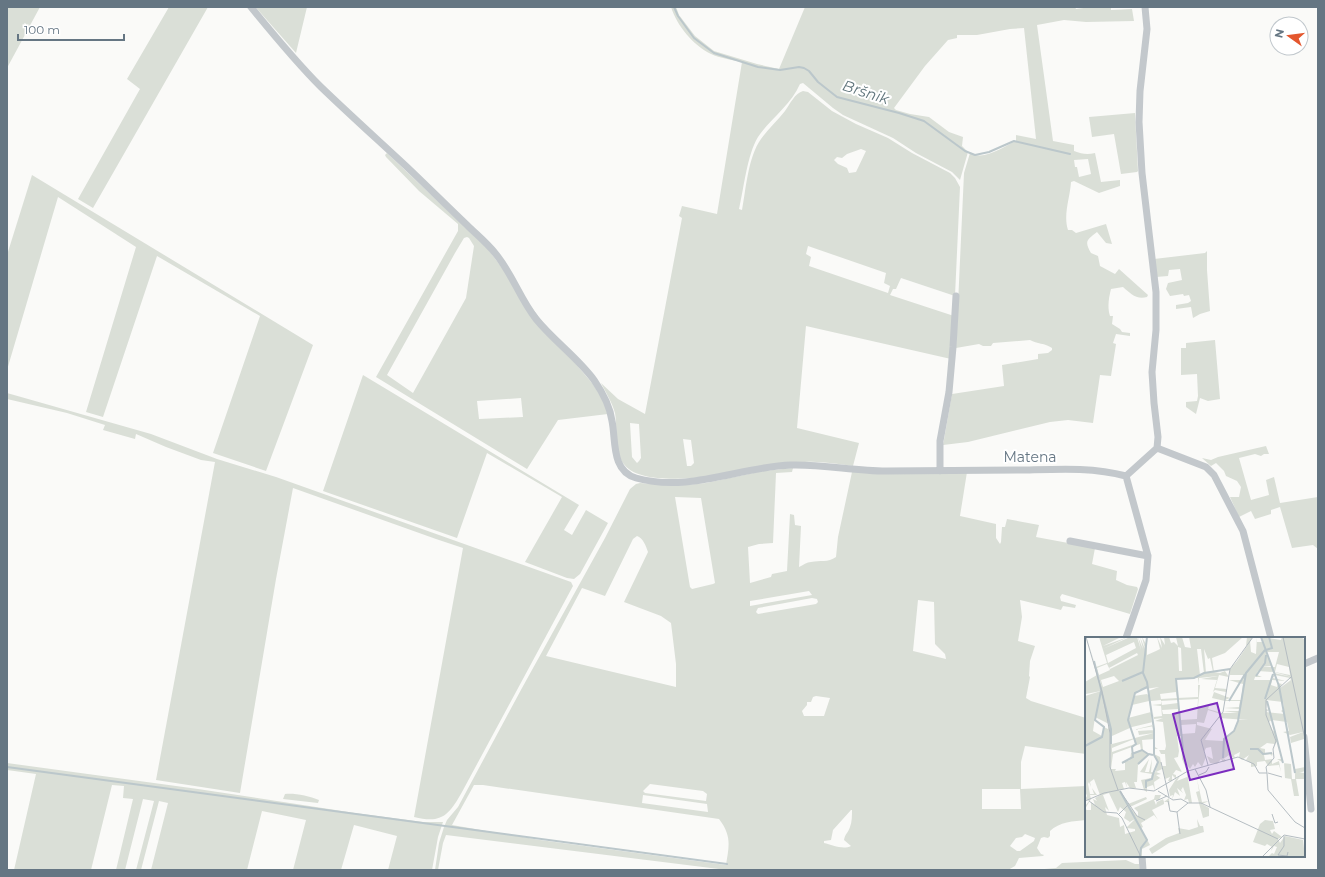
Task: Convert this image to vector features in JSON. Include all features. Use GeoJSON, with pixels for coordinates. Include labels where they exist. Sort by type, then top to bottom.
{"type":"FeatureCollection","features":[{"type":"Feature","properties":{"kind":"street","name":"Matena"},"geometry":{"type":"LineString","coordinates":[[251,7],[319,85],[437,195],[495,252],[538,321],[591,377],[602,391],[608,404],[612,422],[617,461],[624,471],[633,478],[652,481],[699,482],[763,468],[789,465],[817,465],[874,471],[1073,469],[1113,472],[1126,476]]}},
{"type":"Feature","properties":{"kind":"street"},"geometry":{"type":"LineString","coordinates":[[1126,637],[1146,580],[1148,556],[1126,476],[1157,448],[1158,437],[1152,372],[1156,330],[1156,292],[1142,173],[1139,122],[1140,91],[1147,29],[1145,7]]}},
{"type":"Feature","properties":{"kind":"street"},"geometry":{"type":"LineString","coordinates":[[940,471],[940,441],[949,392],[956,296]]}},
{"type":"Feature","properties":{"kind":"street"},"geometry":{"type":"LineString","coordinates":[[1157,448],[1206,467],[1214,475],[1244,531],[1271,637]]}},
{"type":"Feature","properties":{"kind":"street"},"geometry":{"type":"LineString","coordinates":[[1070,542],[1148,556]]}},
{"type":"Feature","properties":{"kind":"street"},"geometry":{"type":"LineString","coordinates":[[1305,663],[1318,658]]}},
{"type":"Feature","properties":{"kind":"street"},"geometry":{"type":"LineString","coordinates":[[1305,747],[1311,809]]}},
{"type":"Feature","properties":{"kind":"street"},"geometry":{"type":"LineString","coordinates":[[1142,857],[1144,870]]}},
{"type":"Feature","properties":{"kind":"shaded area"},"geometry":{"type":"Polygon","coordinates":[[[7,7],[40,7],[7,68],[7,7]]]}},
{"type":"Feature","properties":{"kind":"shaded area"},"geometry":{"type":"Polygon","coordinates":[[[169,7],[208,7],[93,208],[78,199],[140,89],[127,79],[169,7]]]}},
{"type":"Feature","properties":{"kind":"shaded area"},"geometry":{"type":"Polygon","coordinates":[[[255,7],[307,7],[296,53],[259,11],[255,7]]]}},
{"type":"Feature","properties":{"kind":"shaded area"},"geometry":{"type":"Polygon","coordinates":[[[671,7],[676,7],[679,15],[695,36],[714,51],[779,69],[805,7],[1075,7],[1076,9],[1111,7],[1111,10],[1132,9],[1134,21],[1086,22],[1064,20],[1037,25],[1053,141],[1074,145],[1074,151],[1080,153],[1095,153],[1101,182],[1120,180],[1120,186],[1099,193],[1074,181],[1071,182],[1066,212],[1068,230],[1072,230],[1076,233],[1106,224],[1112,244],[1106,243],[1097,232],[1087,243],[1091,253],[1098,256],[1100,266],[1115,274],[1119,269],[1148,295],[1147,297],[1140,298],[1131,294],[1123,287],[1111,289],[1108,306],[1110,316],[1113,316],[1112,324],[1122,332],[1130,333],[1130,336],[1116,334],[1113,343],[1116,344],[1111,376],[1100,375],[1093,423],[1068,420],[1050,422],[968,442],[943,445],[952,394],[1004,386],[1002,365],[1038,359],[1038,354],[1048,353],[1052,350],[1049,346],[1030,340],[993,343],[991,346],[983,346],[979,344],[956,348],[964,173],[970,153],[982,155],[993,152],[1016,141],[1016,135],[1036,139],[1024,28],[1010,29],[977,35],[957,35],[957,38],[948,40],[925,66],[894,108],[910,114],[929,117],[949,132],[963,137],[962,146],[968,152],[960,180],[952,172],[916,153],[893,138],[843,115],[803,83],[800,84],[791,99],[763,130],[754,144],[748,162],[739,209],[742,210],[750,164],[757,146],[795,96],[803,91],[808,92],[832,111],[856,124],[888,138],[912,153],[950,173],[960,187],[955,296],[901,278],[896,289],[893,289],[890,295],[954,316],[951,359],[806,326],[797,428],[859,443],[853,466],[823,462],[805,462],[709,477],[681,479],[656,478],[636,473],[623,463],[617,445],[615,413],[611,401],[601,383],[618,399],[645,414],[682,218],[679,216],[682,206],[717,214],[742,62],[718,57],[698,46],[686,34],[671,7]],[[861,149],[847,154],[842,158],[837,157],[834,160],[838,164],[847,168],[849,173],[856,172],[866,151],[861,149]],[[1088,159],[1074,160],[1079,177],[1091,174],[1088,159]],[[808,246],[806,254],[811,257],[809,266],[888,293],[890,286],[884,283],[886,273],[808,246]],[[630,423],[632,457],[637,463],[641,458],[639,424],[630,423]],[[683,439],[687,466],[691,466],[694,463],[691,440],[683,439]]]}},
{"type":"Feature","properties":{"kind":"shaded area"},"geometry":{"type":"Polygon","coordinates":[[[1135,113],[1138,171],[1121,174],[1114,134],[1092,137],[1089,117],[1135,113]]]}},
{"type":"Feature","properties":{"kind":"shaded area"},"geometry":{"type":"Polygon","coordinates":[[[387,153],[487,248],[602,398],[608,414],[558,420],[527,469],[376,377],[458,231],[458,224],[419,191],[385,155],[387,153]],[[467,237],[464,238],[455,253],[387,375],[413,393],[466,298],[474,246],[467,237]],[[521,398],[477,401],[479,419],[523,417],[521,398]]]}},
{"type":"Feature","properties":{"kind":"shaded area"},"geometry":{"type":"Polygon","coordinates":[[[32,175],[313,345],[266,471],[213,453],[260,316],[157,256],[103,417],[86,412],[136,247],[58,197],[7,370],[7,255],[32,175]]]}},
{"type":"Feature","properties":{"kind":"shaded area"},"geometry":{"type":"Polygon","coordinates":[[[1207,251],[1210,311],[1193,318],[1191,307],[1176,309],[1176,305],[1191,301],[1189,295],[1184,296],[1183,294],[1170,296],[1166,289],[1168,283],[1182,280],[1180,269],[1169,270],[1168,276],[1156,277],[1154,259],[1205,253],[1207,251]]]}},
{"type":"Feature","properties":{"kind":"shaded area"},"geometry":{"type":"Polygon","coordinates":[[[1215,340],[1220,399],[1208,401],[1200,398],[1196,414],[1186,407],[1186,402],[1197,401],[1197,374],[1181,375],[1181,348],[1186,348],[1186,343],[1215,340]]]}},
{"type":"Feature","properties":{"kind":"shaded area"},"geometry":{"type":"Polygon","coordinates":[[[363,375],[579,505],[564,530],[572,535],[586,510],[608,523],[580,574],[574,579],[567,578],[525,562],[562,497],[487,453],[457,538],[323,491],[363,375]]]}},
{"type":"Feature","properties":{"kind":"shaded area"},"geometry":{"type":"Polygon","coordinates":[[[7,393],[151,434],[217,459],[276,477],[571,582],[573,586],[453,807],[444,816],[438,818],[424,819],[414,817],[463,548],[293,488],[240,793],[156,780],[215,462],[201,460],[136,434],[135,439],[103,430],[105,425],[67,413],[7,399],[7,393]]]}},
{"type":"Feature","properties":{"kind":"shaded area"},"geometry":{"type":"Polygon","coordinates":[[[1266,446],[1269,454],[1264,454],[1261,456],[1255,454],[1239,458],[1251,500],[1269,495],[1266,480],[1274,477],[1280,503],[1318,497],[1318,549],[1313,545],[1292,548],[1280,507],[1271,510],[1271,514],[1255,519],[1251,511],[1239,517],[1230,497],[1239,497],[1241,487],[1237,481],[1226,476],[1224,471],[1216,463],[1211,466],[1202,458],[1211,460],[1266,446]]]}},
{"type":"Feature","properties":{"kind":"shaded area"},"geometry":{"type":"Polygon","coordinates":[[[793,468],[792,472],[776,473],[773,543],[759,544],[748,547],[750,583],[771,577],[772,574],[787,571],[790,514],[794,515],[795,525],[801,526],[799,567],[808,562],[827,561],[836,557],[838,537],[852,472],[967,472],[960,516],[996,524],[996,538],[1000,544],[1002,527],[1005,527],[1007,519],[1039,525],[1036,537],[1095,548],[1092,564],[1117,571],[1116,580],[1127,585],[1137,587],[1138,589],[1130,614],[1062,594],[1060,597],[1061,601],[1076,605],[1075,608],[1063,606],[1061,610],[1020,600],[1022,617],[1018,641],[1035,646],[1030,661],[1030,677],[1026,698],[1031,701],[1085,718],[1085,754],[1025,746],[1021,762],[1021,789],[1085,786],[1085,820],[1067,822],[1054,828],[1050,831],[1050,836],[1048,838],[1041,838],[1037,848],[1041,854],[1044,855],[1043,856],[1019,858],[1015,866],[1008,870],[727,870],[446,835],[438,870],[435,870],[439,843],[447,820],[458,807],[605,538],[630,489],[636,484],[640,483],[687,485],[706,483],[763,471],[793,468]],[[675,497],[690,587],[692,589],[715,583],[701,498],[675,497]],[[637,536],[633,539],[605,596],[582,588],[546,656],[676,687],[676,664],[671,623],[661,616],[624,602],[648,552],[641,538],[637,536]],[[809,591],[750,601],[750,606],[812,595],[809,591]],[[812,598],[758,608],[756,612],[758,614],[816,604],[818,602],[817,599],[812,598]],[[918,600],[913,651],[946,659],[945,654],[935,644],[934,602],[918,600]],[[816,696],[813,697],[811,702],[807,702],[807,705],[802,711],[804,716],[824,716],[830,698],[816,696]],[[650,784],[643,791],[645,793],[706,801],[707,794],[703,791],[650,784]],[[474,785],[452,825],[540,840],[726,865],[729,847],[728,836],[719,819],[483,785],[474,785]],[[982,789],[982,809],[1021,809],[1020,789],[982,789]],[[643,795],[642,803],[708,812],[707,804],[643,795]],[[852,810],[833,830],[831,840],[824,841],[824,843],[845,848],[851,846],[844,840],[851,825],[852,810]],[[1025,834],[1022,837],[1016,838],[1010,846],[1017,851],[1020,851],[1034,841],[1035,838],[1025,834]]]}},
{"type":"Feature","properties":{"kind":"shaded area"},"geometry":{"type":"Polygon","coordinates":[[[7,763],[198,789],[355,813],[423,822],[443,822],[438,837],[432,870],[388,870],[397,836],[354,825],[341,870],[293,870],[306,820],[262,811],[247,870],[151,870],[168,803],[159,801],[141,870],[136,870],[154,801],[143,799],[125,870],[116,870],[133,799],[123,798],[124,786],[112,785],[91,870],[14,870],[36,774],[7,770],[7,763]]]}},
{"type":"Feature","properties":{"kind":"shaded area"},"geometry":{"type":"Polygon","coordinates":[[[285,794],[302,795],[319,800],[318,803],[283,799],[285,794]]]}},
{"type":"Feature","properties":{"kind":"shaded area"},"geometry":{"type":"Polygon","coordinates":[[[1126,860],[1139,864],[1140,870],[1033,870],[1056,868],[1062,863],[1126,860]]]}},
{"type":"Feature","properties":{"kind":"waterway","name":"Bršnik"},"geometry":{"type":"LineString","coordinates":[[674,7],[678,16],[694,38],[714,53],[758,67],[780,70],[799,67],[804,68],[809,71],[818,82],[837,97],[924,121],[965,151],[975,155],[989,152],[1014,141],[1070,154]]}},
{"type":"Feature","properties":{"kind":"waterway"},"geometry":{"type":"LineString","coordinates":[[7,767],[727,864]]}}]}
